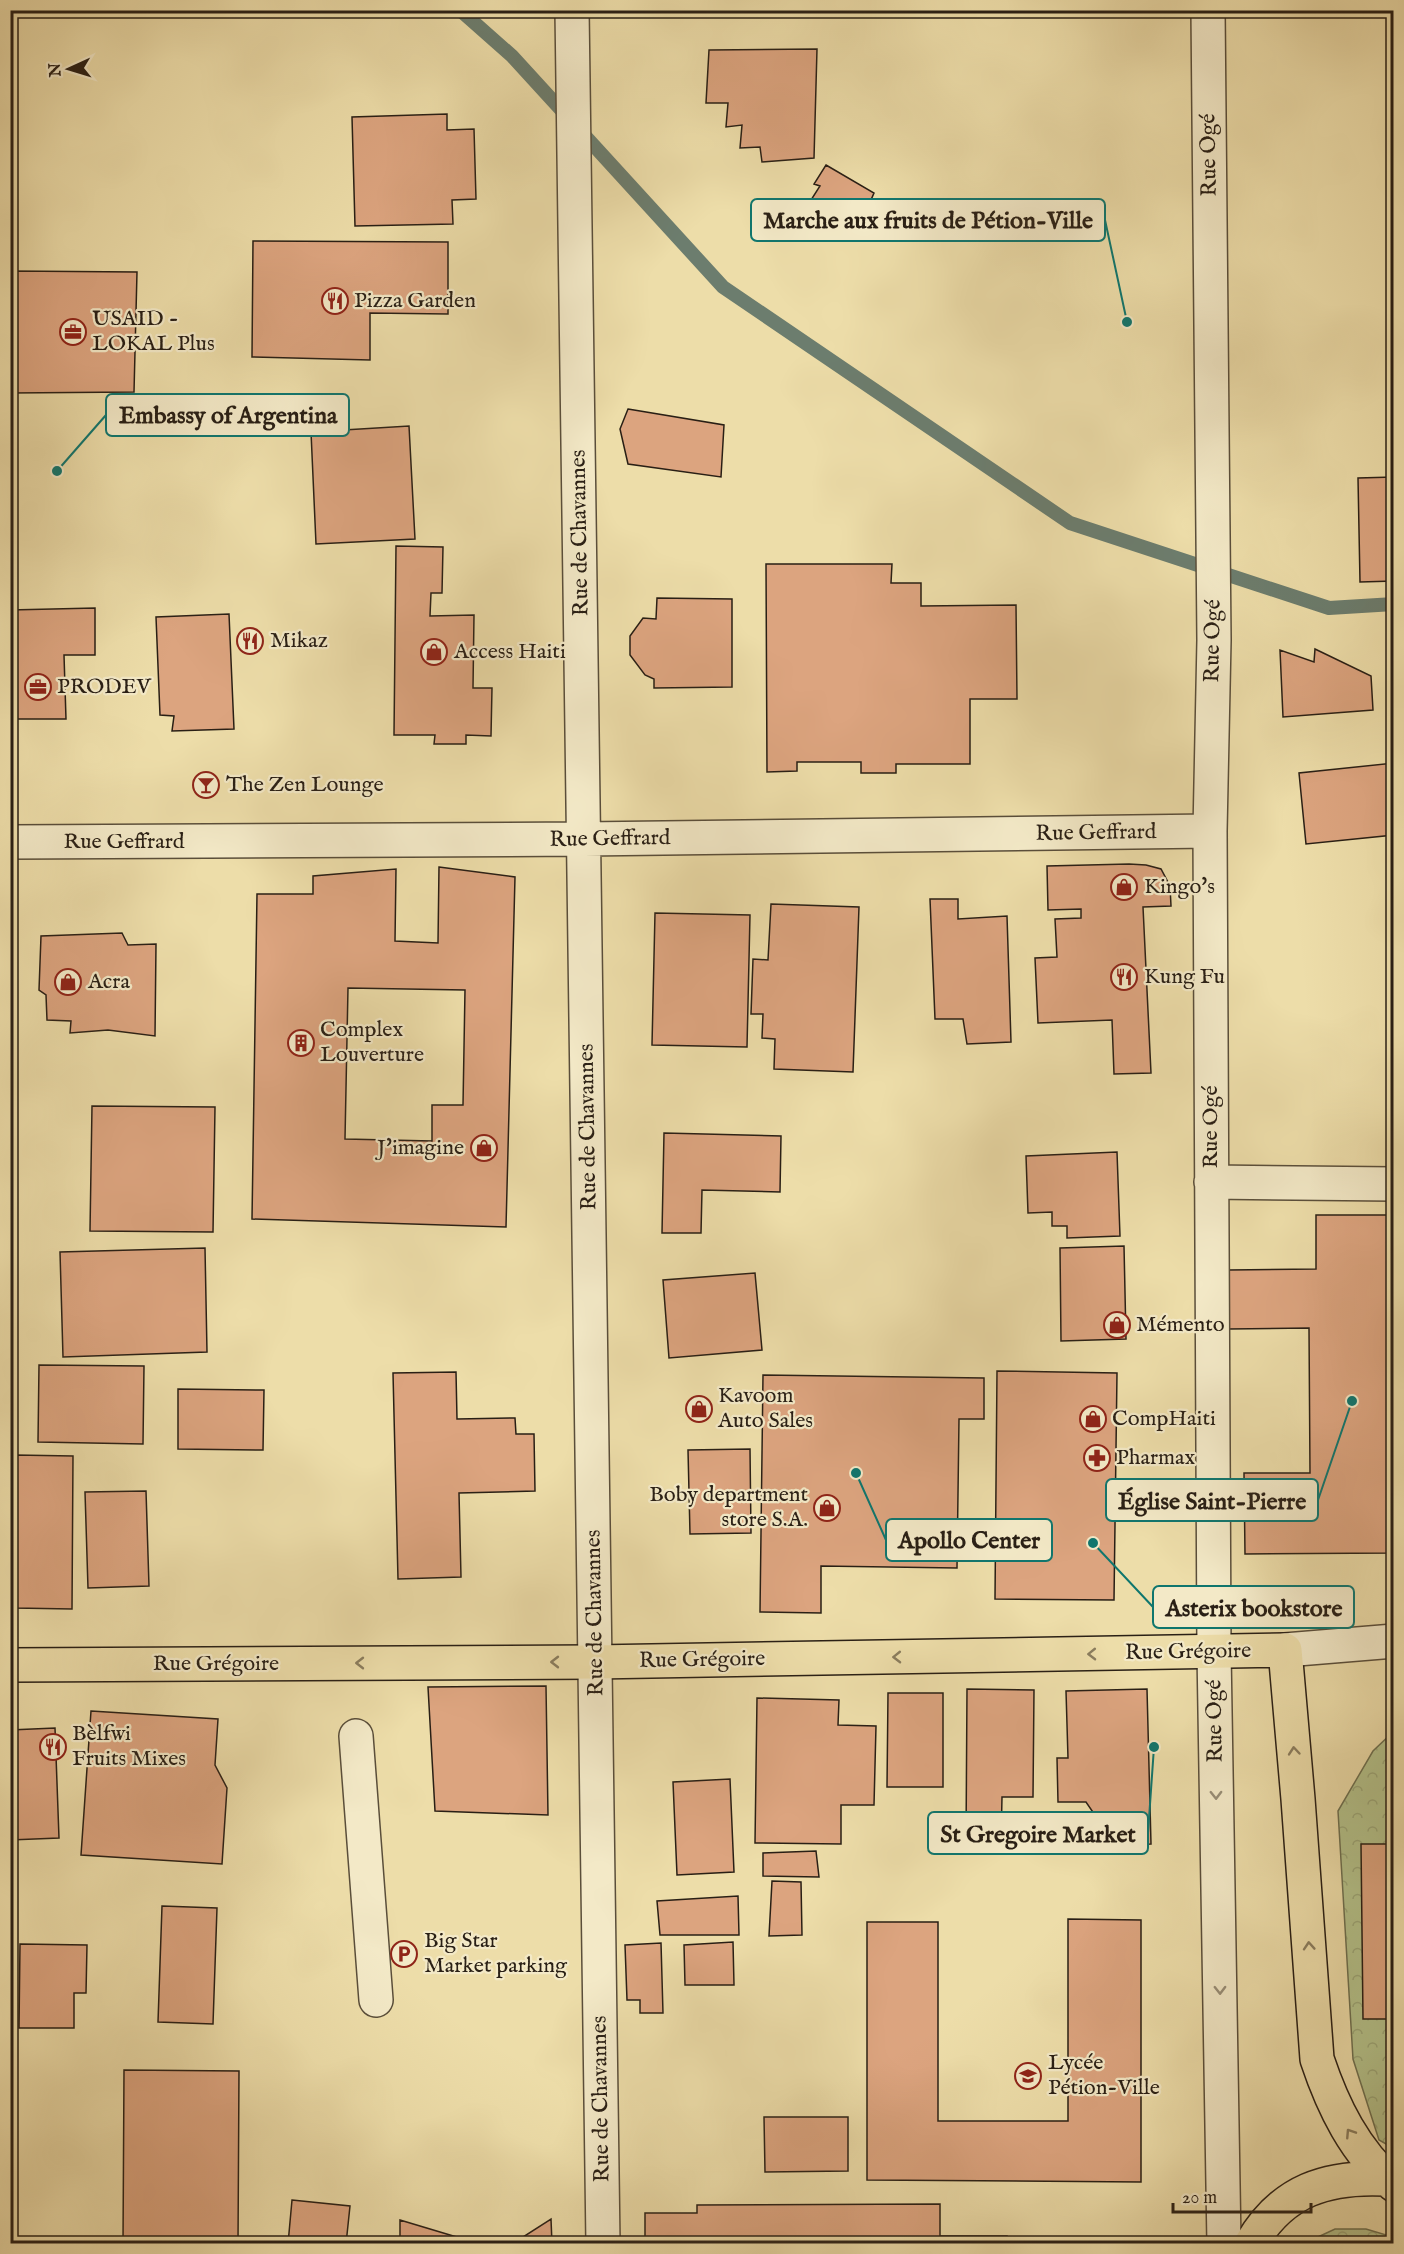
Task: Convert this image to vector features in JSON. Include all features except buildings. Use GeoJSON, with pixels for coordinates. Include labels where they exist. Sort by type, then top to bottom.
{"type":"FeatureCollection","features":[{"type":"Feature","properties":{"kind":"main road","name":"Rue Grégoire"},"geometry":{"type":"LineString","coordinates":[[10,1665],[595,1662],[1285,1650]]}},
{"type":"Feature","properties":{"kind":"main road"},"geometry":{"type":"LineString","coordinates":[[1285,1650],[1317,2059],[1329,2094],[1348,2131],[1370,2161],[1390,2182]]}},
{"type":"Feature","properties":{"kind":"main road"},"geometry":{"type":"LineString","coordinates":[[1251,2244],[1277,2211],[1298,2195],[1325,2183],[1361,2178],[1390,2182]]}},
{"type":"Feature","properties":{"kind":"street","name":"Rue de Chavannes"},"geometry":{"type":"LineString","coordinates":[[572,10],[603,2244]]}},
{"type":"Feature","properties":{"kind":"street","name":"Rue Ogé"},"geometry":{"type":"LineString","coordinates":[[1208,10],[1214,640],[1210,831],[1214,1652],[1224,2244]]}},
{"type":"Feature","properties":{"kind":"street","name":"Rue Geffrard"},"geometry":{"type":"LineString","coordinates":[[10,842],[584,840],[1210,831]]}},
{"type":"Feature","properties":{"kind":"street"},"geometry":{"type":"LineString","coordinates":[[1211,1182],[1394,1184]]}},
{"type":"Feature","properties":{"kind":"street","name":"Rue Grégoire"},"geometry":{"type":"LineString","coordinates":[[1285,1650],[1394,1641]]}},
{"type":"Feature","properties":{"kind":"street"},"geometry":{"type":"LineString","coordinates":[[356,1736],[376,2000]]}},
{"type":"Feature","properties":{"kind":"green space"},"geometry":{"type":"Polygon","coordinates":[[[1393,1732],[1393,2148],[1379,2140],[1353,2059],[1338,1811],[1373,1751],[1393,1732]]]}},
{"type":"Feature","properties":{"kind":"green space"},"geometry":{"type":"Polygon","coordinates":[[[1335,2229],[1366,2229],[1393,2237],[1393,2243],[1305,2243],[1335,2229]]]}},
{"type":"Feature","properties":{"kind":"waterway"},"geometry":{"type":"LineString","coordinates":[[460,10],[512,56],[723,287],[1070,523],[1329,608],[1394,604]]}},
{"type":"Feature","properties":{"kind":"place","name":"Pizza Garden"},"geometry":{"type":"Point","coordinates":[335,301]}},
{"type":"Feature","properties":{"kind":"place","name":"Marche aux fruits de Pétion-Ville"},"geometry":{"type":"Point","coordinates":[1127,322]}},
{"type":"Feature","properties":{"kind":"place","name":"USAID - LOKAL Plus"},"geometry":{"type":"Point","coordinates":[73,332]}},
{"type":"Feature","properties":{"kind":"place","name":"Embassy of Argentina"},"geometry":{"type":"Point","coordinates":[57,471]}},
{"type":"Feature","properties":{"kind":"place","name":"Mikaz"},"geometry":{"type":"Point","coordinates":[250,641]}},
{"type":"Feature","properties":{"kind":"place","name":"Access Haiti"},"geometry":{"type":"Point","coordinates":[434,652]}},
{"type":"Feature","properties":{"kind":"place","name":"PRODEV"},"geometry":{"type":"Point","coordinates":[38,687]}},
{"type":"Feature","properties":{"kind":"place","name":"The Zen Lounge"},"geometry":{"type":"Point","coordinates":[206,785]}},
{"type":"Feature","properties":{"kind":"place","name":"Kingo's"},"geometry":{"type":"Point","coordinates":[1124,887]}},
{"type":"Feature","properties":{"kind":"place","name":"Kung Fu"},"geometry":{"type":"Point","coordinates":[1124,977]}},
{"type":"Feature","properties":{"kind":"place","name":"Acra"},"geometry":{"type":"Point","coordinates":[68,982]}},
{"type":"Feature","properties":{"kind":"place","name":"Complex Louverture"},"geometry":{"type":"Point","coordinates":[301,1043]}},
{"type":"Feature","properties":{"kind":"place","name":"J'imagine"},"geometry":{"type":"Point","coordinates":[484,1148]}},
{"type":"Feature","properties":{"kind":"place","name":"Mémento"},"geometry":{"type":"Point","coordinates":[1117,1325]}},
{"type":"Feature","properties":{"kind":"place","name":"Église Saint-Pierre"},"geometry":{"type":"Point","coordinates":[1352,1401]}},
{"type":"Feature","properties":{"kind":"place","name":"Kavoom Auto Sales"},"geometry":{"type":"Point","coordinates":[699,1409]}},
{"type":"Feature","properties":{"kind":"place","name":"CompHaiti"},"geometry":{"type":"Point","coordinates":[1093,1419]}},
{"type":"Feature","properties":{"kind":"place","name":"Pharmax"},"geometry":{"type":"Point","coordinates":[1097,1458]}},
{"type":"Feature","properties":{"kind":"place","name":"Apollo Center"},"geometry":{"type":"Point","coordinates":[856,1473]}},
{"type":"Feature","properties":{"kind":"place","name":"Boby department store S.A."},"geometry":{"type":"Point","coordinates":[827,1508]}},
{"type":"Feature","properties":{"kind":"place","name":"Asterix bookstore"},"geometry":{"type":"Point","coordinates":[1093,1543]}},
{"type":"Feature","properties":{"kind":"place","name":"Bèlfwi Fruits Mixes"},"geometry":{"type":"Point","coordinates":[53,1747]}},
{"type":"Feature","properties":{"kind":"place","name":"St Gregoire Market"},"geometry":{"type":"Point","coordinates":[1154,1747]}},
{"type":"Feature","properties":{"kind":"place","name":"Big Star Market parking"},"geometry":{"type":"Point","coordinates":[404,1954]}},
{"type":"Feature","properties":{"kind":"place","name":"Lycée Pétion-Ville"},"geometry":{"type":"Point","coordinates":[1028,2076]}}]}
